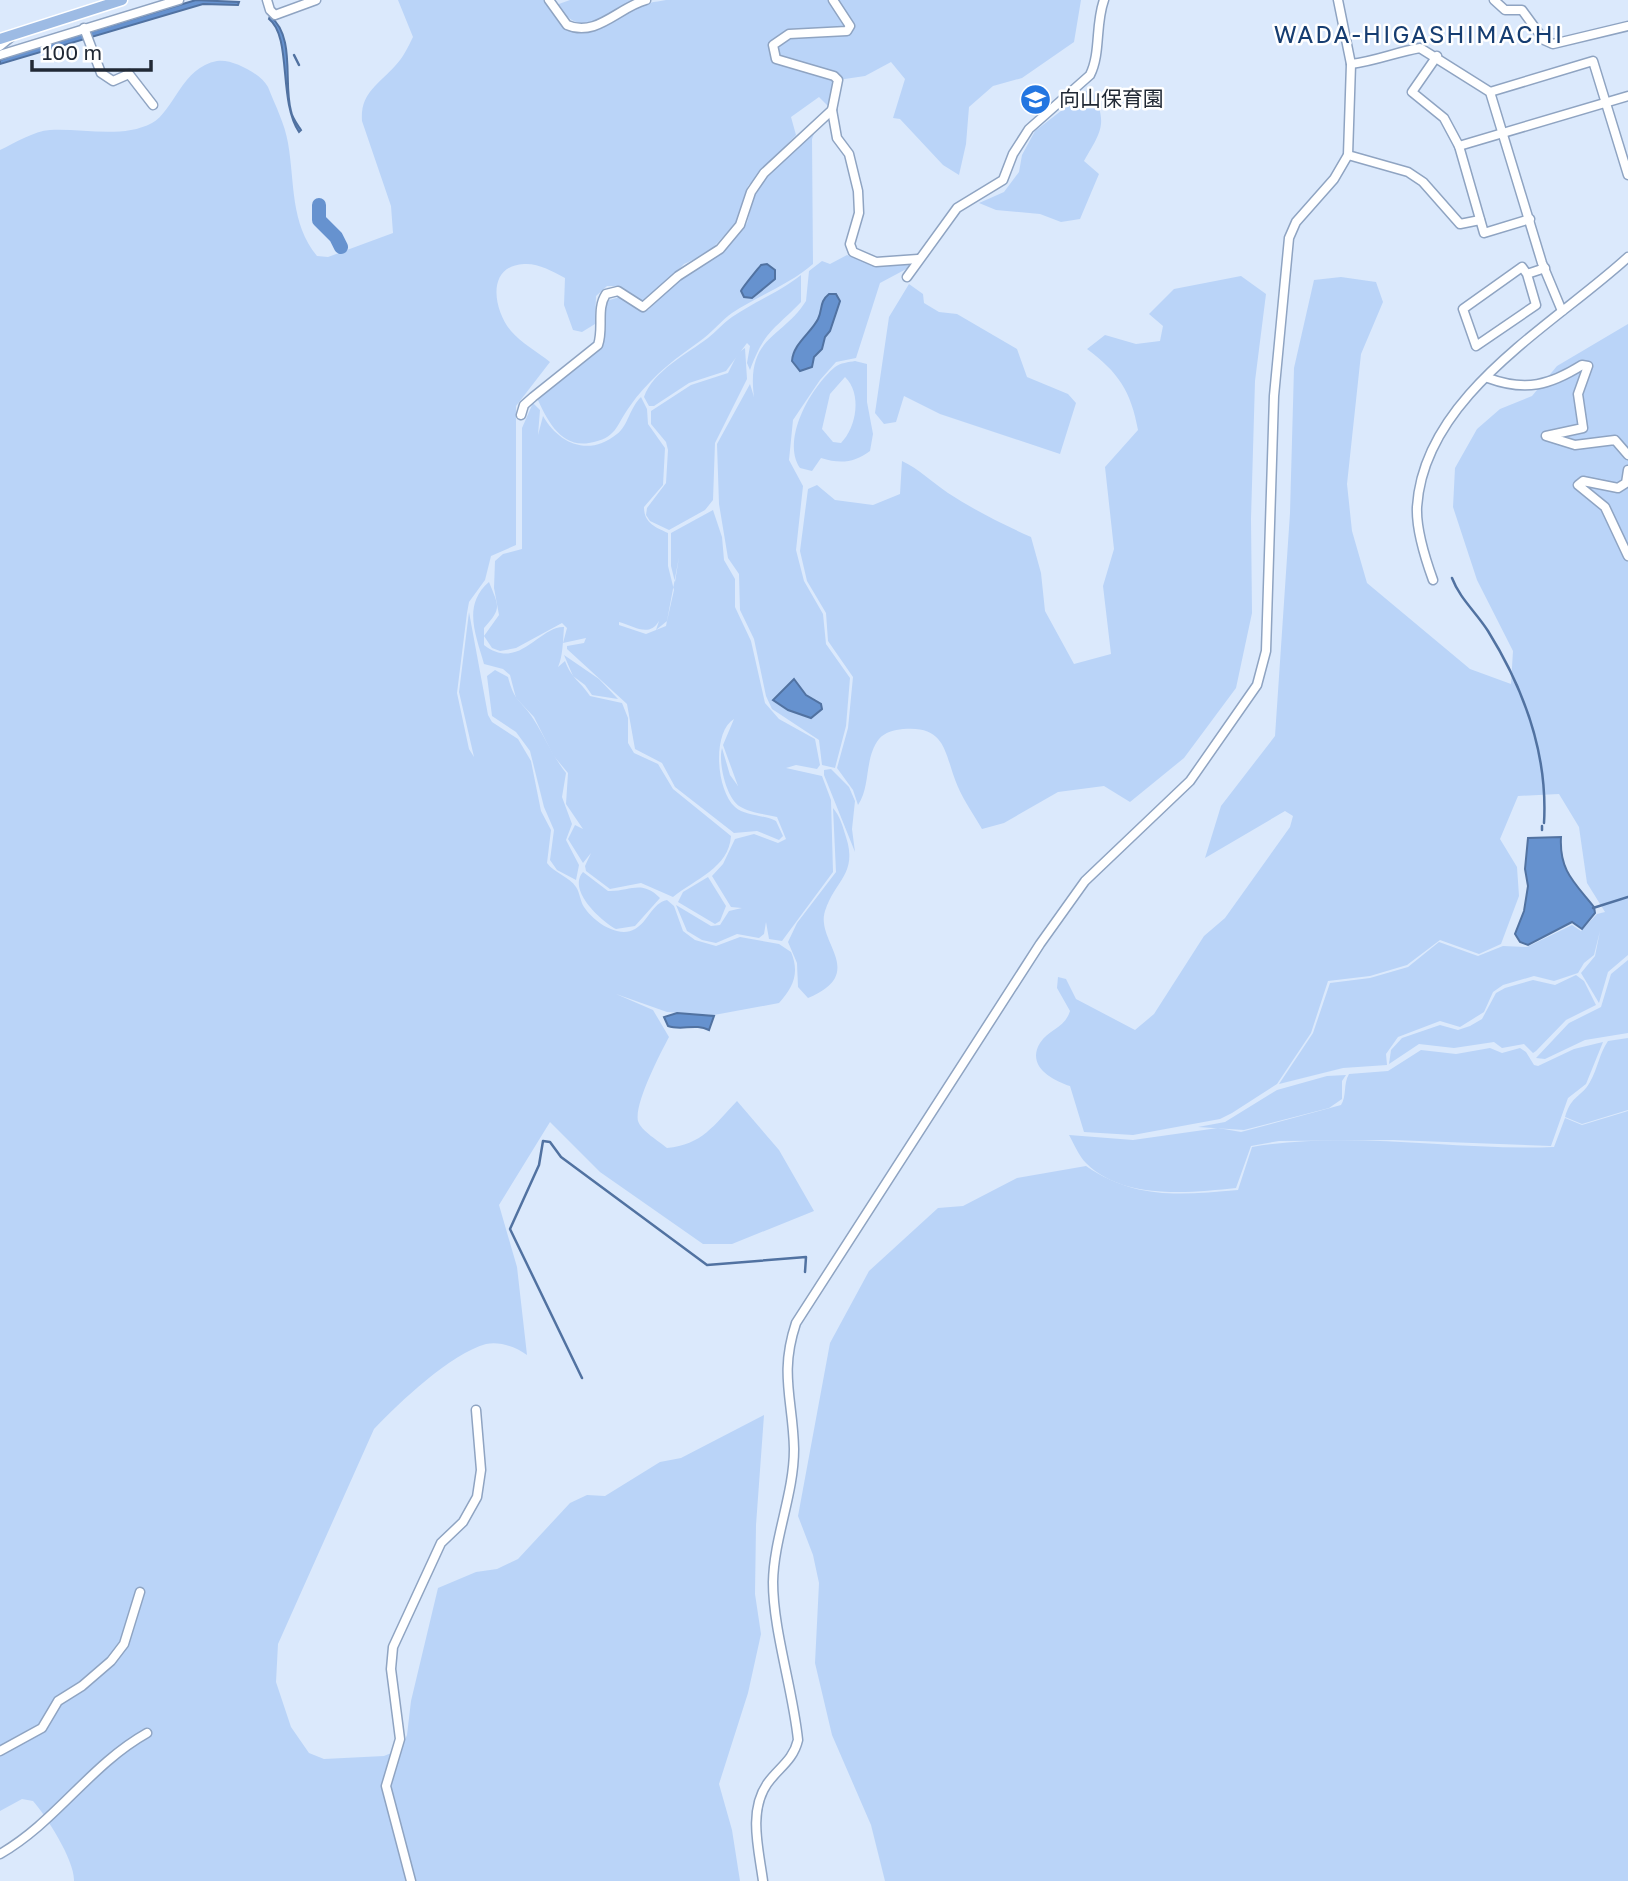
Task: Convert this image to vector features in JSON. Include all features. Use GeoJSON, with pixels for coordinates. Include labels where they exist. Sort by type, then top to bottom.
{"type":"FeatureCollection","features":[{"type":"Feature","properties":{"kind":"main road"},"geometry":{"type":"LineString","coordinates":[[0,39],[98,2],[122,0]]}},
{"type":"Feature","properties":{"kind":"street"},"geometry":{"type":"LineString","coordinates":[[0,55],[179,0]]}},
{"type":"Feature","properties":{"kind":"street"},"geometry":{"type":"LineString","coordinates":[[267,0],[275,15],[316,0]]}},
{"type":"Feature","properties":{"kind":"street"},"geometry":{"type":"LineString","coordinates":[[549,0],[567,25],[585,29],[598,25],[629,5],[646,0]]}},
{"type":"Feature","properties":{"kind":"street"},"geometry":{"type":"LineString","coordinates":[[833,0],[850,26],[847,32],[789,33],[773,45],[776,59],[834,76],[839,87],[832,110],[837,138],[849,155],[858,191],[859,213],[850,244],[853,252],[876,262],[918,259]]}},
{"type":"Feature","properties":{"kind":"street"},"geometry":{"type":"LineString","coordinates":[[907,277],[957,208],[1003,180],[1013,154],[1029,129],[1090,75],[1096,64],[1095,38],[1104,0]]}},
{"type":"Feature","properties":{"kind":"street"},"geometry":{"type":"LineString","coordinates":[[762,1881],[757,1824],[759,1800],[768,1783],[794,1755],[798,1740],[773,1584],[776,1545],[794,1450],[785,1365],[796,1323],[1040,944],[1078,892],[1190,781],[1257,685],[1266,651],[1274,396],[1289,238],[1296,222],[1334,179],[1348,155],[1351,64],[1338,0]]}},
{"type":"Feature","properties":{"kind":"street"},"geometry":{"type":"LineString","coordinates":[[1494,0],[1505,10],[1522,10],[1544,40],[1553,44],[1628,26]]}},
{"type":"Feature","properties":{"kind":"street"},"geometry":{"type":"LineString","coordinates":[[84,28],[101,74],[113,81],[129,74],[142,87],[143,95],[153,104]]}},
{"type":"Feature","properties":{"kind":"street"},"geometry":{"type":"LineString","coordinates":[[0,46],[13,35]]}},
{"type":"Feature","properties":{"kind":"street"},"geometry":{"type":"LineString","coordinates":[[1351,64],[1376,61],[1401,51],[1420,48],[1437,56],[1490,92],[1545,268],[1562,311]]}},
{"type":"Feature","properties":{"kind":"street"},"geometry":{"type":"LineString","coordinates":[[1437,56],[1412,92],[1444,118],[1459,146],[1484,233],[1530,219]]}},
{"type":"Feature","properties":{"kind":"street"},"geometry":{"type":"LineString","coordinates":[[1490,92],[1593,61],[1628,175]]}},
{"type":"Feature","properties":{"kind":"street"},"geometry":{"type":"LineString","coordinates":[[1459,146],[1628,96]]}},
{"type":"Feature","properties":{"kind":"street"},"geometry":{"type":"LineString","coordinates":[[520,415],[524,405],[538,392],[598,345],[601,335],[601,302],[606,294],[618,291],[643,307],[678,276],[720,249],[740,225],[751,192],[764,173],[832,110]]}},
{"type":"Feature","properties":{"kind":"street"},"geometry":{"type":"LineString","coordinates":[[1348,155],[1408,172],[1423,182],[1460,224],[1480,220]]}},
{"type":"Feature","properties":{"kind":"street"},"geometry":{"type":"LineString","coordinates":[[1433,580],[1418,526],[1417,508],[1423,477],[1438,437],[1457,405],[1509,355],[1628,257]]}},
{"type":"Feature","properties":{"kind":"street"},"geometry":{"type":"LineString","coordinates":[[1522,267],[1527,274],[1536,305],[1476,346],[1463,309],[1522,267]]}},
{"type":"Feature","properties":{"kind":"street"},"geometry":{"type":"LineString","coordinates":[[1527,274],[1545,268]]}},
{"type":"Feature","properties":{"kind":"street"},"geometry":{"type":"LineString","coordinates":[[1488,378],[1521,386],[1552,383],[1582,365],[1588,366],[1578,394],[1583,428],[1546,436],[1575,445],[1615,440],[1628,455]]}},
{"type":"Feature","properties":{"kind":"street"},"geometry":{"type":"LineString","coordinates":[[1628,470],[1626,483],[1618,488],[1584,481],[1578,485],[1605,507],[1628,556]]}},
{"type":"Feature","properties":{"kind":"street"},"geometry":{"type":"LineString","coordinates":[[411,1881],[386,1786],[400,1738],[391,1669],[393,1647],[441,1543],[463,1522],[477,1497],[481,1470],[476,1410]]}},
{"type":"Feature","properties":{"kind":"street"},"geometry":{"type":"LineString","coordinates":[[0,1751],[42,1728],[58,1700],[82,1686],[111,1661],[124,1644],[140,1592]]}},
{"type":"Feature","properties":{"kind":"street"},"geometry":{"type":"LineString","coordinates":[[0,1854],[24,1838],[74,1794],[106,1760],[147,1734]]}},
{"type":"Feature","properties":{"kind":"shaded area"},"geometry":{"type":"Polygon","coordinates":[[[398,0],[544,0],[565,27],[575,32],[585,32],[638,6],[666,0],[1081,0],[1074,42],[1022,78],[993,86],[969,107],[966,144],[959,175],[943,165],[900,119],[893,118],[905,79],[891,62],[865,76],[838,80],[832,110],[819,97],[791,117],[796,135],[748,186],[737,221],[708,253],[684,264],[648,302],[640,303],[617,286],[607,286],[596,296],[595,324],[582,332],[573,330],[564,305],[565,278],[540,266],[524,264],[503,272],[498,281],[497,302],[505,322],[520,340],[550,362],[516,406],[516,545],[491,556],[485,580],[469,602],[457,693],[469,749],[474,757],[459,692],[469,612],[488,715],[492,722],[518,739],[531,761],[541,811],[551,830],[547,863],[573,884],[588,912],[606,927],[621,932],[628,931],[639,926],[657,905],[667,900],[674,906],[683,931],[695,940],[716,946],[740,937],[779,944],[791,952],[795,967],[794,980],[779,1003],[714,1015],[667,1012],[616,994],[653,1010],[669,1037],[640,1103],[638,1121],[643,1128],[667,1148],[679,1146],[698,1138],[714,1126],[737,1101],[779,1150],[814,1211],[732,1244],[703,1244],[600,1172],[550,1122],[499,1205],[517,1267],[527,1355],[513,1347],[497,1343],[472,1349],[426,1380],[374,1429],[278,1644],[276,1682],[291,1727],[309,1753],[324,1759],[384,1756],[401,1749],[407,1735],[411,1701],[438,1588],[476,1572],[497,1569],[518,1559],[570,1503],[587,1495],[605,1496],[660,1462],[681,1458],[764,1415],[756,1525],[755,1594],[761,1634],[748,1693],[719,1784],[732,1830],[740,1881],[74,1881],[65,1851],[33,1801],[22,1799],[0,1811],[0,150],[44,131],[115,132],[140,128],[160,117],[195,72],[217,61],[230,62],[253,72],[268,87],[287,136],[295,202],[302,230],[317,256],[328,257],[393,233],[391,206],[362,121],[362,111],[367,96],[400,60],[413,37],[398,0]]]}},
{"type":"Feature","properties":{"kind":"shaded area"},"geometry":{"type":"Polygon","coordinates":[[[570,0],[633,0],[602,18],[585,24],[576,22],[556,5],[570,0]]]}},
{"type":"Feature","properties":{"kind":"shaded area"},"geometry":{"type":"Polygon","coordinates":[[[1092,87],[1100,110],[1101,126],[1084,161],[1099,174],[1080,219],[1061,222],[1040,214],[996,210],[979,203],[1004,192],[1019,172],[1022,155],[1035,131],[1092,87]]]}},
{"type":"Feature","properties":{"kind":"shaded area"},"geometry":{"type":"Polygon","coordinates":[[[815,131],[812,139],[813,264],[794,278],[732,313],[669,364],[640,393],[615,430],[606,438],[579,443],[563,437],[550,423],[537,398],[600,346],[605,335],[606,301],[620,297],[648,310],[682,276],[712,259],[747,223],[754,197],[766,176],[815,131]]]}},
{"type":"Feature","properties":{"kind":"shaded area"},"geometry":{"type":"Polygon","coordinates":[[[847,255],[866,262],[908,262],[910,267],[880,283],[856,358],[836,362],[820,380],[793,420],[789,460],[803,486],[796,550],[804,581],[823,614],[826,644],[850,678],[846,726],[835,768],[822,765],[819,740],[772,709],[766,696],[754,639],[740,610],[739,574],[728,558],[719,504],[717,444],[750,384],[754,397],[755,362],[761,350],[768,340],[797,314],[806,301],[809,271],[822,261],[830,264],[847,255]]]}},
{"type":"Feature","properties":{"kind":"shaded area"},"geometry":{"type":"Polygon","coordinates":[[[801,275],[801,302],[765,339],[750,370],[747,363],[750,346],[747,343],[726,371],[689,383],[654,406],[649,406],[644,397],[663,371],[732,317],[801,275]]]}},
{"type":"Feature","properties":{"kind":"shaded area"},"geometry":{"type":"Polygon","coordinates":[[[1241,276],[1266,294],[1255,381],[1251,519],[1252,613],[1236,688],[1184,758],[1130,802],[1104,786],[1058,792],[1004,823],[982,829],[960,792],[942,744],[929,732],[903,729],[884,735],[874,747],[865,789],[858,805],[853,790],[837,768],[848,728],[853,677],[828,641],[826,613],[807,581],[800,551],[808,489],[817,485],[835,500],[873,505],[900,494],[902,461],[908,464],[968,505],[1031,537],[1041,573],[1045,611],[1074,664],[1111,654],[1103,586],[1114,549],[1105,467],[1138,430],[1122,384],[1107,366],[1087,349],[1105,335],[1136,344],[1160,341],[1163,326],[1149,314],[1174,289],[1241,276]]]}},
{"type":"Feature","properties":{"kind":"shaded area"},"geometry":{"type":"Polygon","coordinates":[[[1341,277],[1376,282],[1383,302],[1361,354],[1347,484],[1352,531],[1367,583],[1470,669],[1511,684],[1513,651],[1477,580],[1453,507],[1455,468],[1477,429],[1500,409],[1532,396],[1557,366],[1628,324],[1628,955],[1608,972],[1599,1003],[1581,973],[1595,956],[1600,931],[1594,955],[1584,963],[1578,973],[1554,981],[1534,976],[1503,985],[1493,992],[1484,1012],[1460,1027],[1440,1021],[1398,1037],[1386,1054],[1387,1065],[1343,1068],[1279,1084],[1313,1033],[1330,983],[1370,978],[1408,967],[1439,942],[1478,956],[1503,946],[1527,947],[1572,925],[1581,931],[1597,914],[1605,912],[1587,883],[1579,827],[1559,794],[1518,796],[1500,839],[1517,867],[1519,896],[1501,944],[1479,954],[1440,940],[1407,965],[1370,976],[1328,981],[1311,1033],[1277,1084],[1220,1119],[1133,1135],[1084,1132],[1070,1086],[1049,1076],[1036,1059],[1040,1043],[1061,1025],[1070,1011],[1057,988],[1058,977],[1066,979],[1076,999],[1135,1030],[1154,1014],[1204,936],[1225,918],[1290,827],[1293,816],[1285,811],[1205,858],[1221,806],[1275,736],[1290,513],[1294,368],[1314,280],[1341,277]]]}},
{"type":"Feature","properties":{"kind":"shaded area"},"geometry":{"type":"Polygon","coordinates":[[[909,284],[923,294],[924,303],[939,312],[957,314],[1017,349],[1027,377],[1068,394],[1076,403],[1060,454],[940,414],[904,396],[896,422],[884,424],[875,413],[889,317],[909,284]]]}},
{"type":"Feature","properties":{"kind":"shaded area"},"geometry":{"type":"Polygon","coordinates":[[[745,348],[747,379],[715,443],[713,500],[705,510],[669,530],[650,521],[646,515],[647,508],[666,483],[668,450],[666,442],[651,424],[651,411],[691,385],[728,373],[738,353],[745,348]]]}},
{"type":"Feature","properties":{"kind":"shaded area"},"geometry":{"type":"Polygon","coordinates":[[[855,361],[867,364],[867,402],[873,434],[870,451],[847,461],[821,458],[812,471],[800,468],[794,443],[796,429],[808,400],[837,366],[855,361]],[[845,377],[830,394],[822,429],[833,442],[841,443],[854,419],[854,392],[845,377]]]}},
{"type":"Feature","properties":{"kind":"shaded area"},"geometry":{"type":"Polygon","coordinates":[[[641,397],[647,409],[648,424],[665,448],[663,485],[644,507],[644,512],[651,524],[668,533],[668,566],[673,587],[675,580],[671,566],[671,533],[713,510],[722,537],[724,560],[735,579],[735,607],[751,641],[765,703],[779,719],[815,739],[820,765],[817,769],[796,765],[786,768],[822,776],[831,800],[833,872],[782,941],[769,939],[766,922],[764,934],[759,938],[737,934],[716,943],[702,940],[687,931],[676,905],[711,926],[720,925],[729,911],[742,908],[731,907],[712,876],[723,864],[735,839],[754,834],[778,843],[786,839],[777,817],[739,806],[730,795],[724,779],[721,754],[722,748],[730,775],[738,786],[723,745],[734,719],[722,736],[720,748],[719,762],[724,788],[739,810],[776,821],[783,836],[779,840],[757,831],[734,833],[675,787],[662,763],[635,749],[627,704],[567,649],[567,646],[584,643],[586,638],[563,643],[567,628],[562,623],[516,648],[500,651],[492,648],[484,636],[499,615],[494,588],[495,561],[503,554],[522,549],[522,428],[533,403],[540,410],[538,435],[543,416],[557,434],[566,440],[586,446],[596,445],[617,434],[641,397]],[[659,621],[646,630],[619,622],[619,625],[646,634],[656,630],[659,621]]]}},
{"type":"Feature","properties":{"kind":"shaded area"},"geometry":{"type":"Polygon","coordinates":[[[489,582],[497,607],[494,616],[484,628],[484,645],[496,652],[518,651],[546,633],[564,627],[558,667],[565,661],[570,672],[590,696],[622,703],[628,718],[628,743],[634,753],[658,764],[673,789],[731,836],[729,847],[718,865],[673,897],[641,883],[610,889],[586,871],[585,866],[591,853],[583,863],[568,839],[575,825],[583,829],[566,804],[568,773],[553,755],[534,717],[516,698],[510,675],[503,669],[484,664],[475,631],[473,610],[481,591],[489,582]]]}},
{"type":"Feature","properties":{"kind":"shaded area"},"geometry":{"type":"Polygon","coordinates":[[[564,655],[599,679],[618,699],[592,695],[585,685],[573,676],[564,655]]]}},
{"type":"Feature","properties":{"kind":"shaded area"},"geometry":{"type":"Polygon","coordinates":[[[495,670],[508,677],[516,697],[534,720],[566,773],[562,797],[572,824],[566,840],[579,865],[576,880],[557,870],[550,860],[554,830],[544,807],[530,751],[516,732],[492,716],[487,676],[495,670]]]}},
{"type":"Feature","properties":{"kind":"shaded area"},"geometry":{"type":"Polygon","coordinates":[[[831,769],[849,787],[855,801],[852,829],[855,852],[824,775],[824,770],[831,769]]]}},
{"type":"Feature","properties":{"kind":"shaded area"},"geometry":{"type":"Polygon","coordinates":[[[833,808],[838,814],[849,850],[847,869],[825,911],[824,923],[838,968],[835,978],[826,988],[808,998],[798,987],[797,963],[788,942],[797,923],[836,872],[833,808]]]}},
{"type":"Feature","properties":{"kind":"shaded area"},"geometry":{"type":"Polygon","coordinates":[[[583,872],[608,891],[641,888],[660,898],[635,926],[616,929],[602,919],[582,896],[579,879],[583,872]]]}},
{"type":"Feature","properties":{"kind":"shaded area"},"geometry":{"type":"Polygon","coordinates":[[[708,877],[726,906],[720,921],[715,924],[678,902],[683,892],[708,877]]]}},
{"type":"Feature","properties":{"kind":"shaded area"},"geometry":{"type":"Polygon","coordinates":[[[1628,960],[1628,1033],[1585,1040],[1545,1059],[1536,1058],[1569,1023],[1601,1007],[1611,974],[1628,960]]]}},
{"type":"Feature","properties":{"kind":"shaded area"},"geometry":{"type":"Polygon","coordinates":[[[1576,975],[1584,981],[1596,1005],[1566,1020],[1533,1053],[1524,1044],[1502,1048],[1494,1042],[1454,1048],[1419,1044],[1389,1064],[1391,1050],[1402,1038],[1440,1025],[1458,1030],[1470,1026],[1482,1019],[1496,993],[1505,988],[1533,980],[1555,985],[1576,975]]]}},
{"type":"Feature","properties":{"kind":"shaded area"},"geometry":{"type":"Polygon","coordinates":[[[1628,1038],[1628,1110],[1582,1124],[1565,1117],[1571,1104],[1590,1082],[1608,1041],[1628,1038]]]}},
{"type":"Feature","properties":{"kind":"shaded area"},"geometry":{"type":"Polygon","coordinates":[[[1603,1042],[1586,1084],[1568,1098],[1551,1146],[1393,1140],[1279,1141],[1251,1146],[1236,1188],[1178,1192],[1137,1188],[1101,1175],[1083,1160],[1069,1135],[1133,1140],[1218,1128],[1241,1132],[1341,1105],[1349,1074],[1388,1071],[1421,1050],[1456,1054],[1490,1048],[1502,1053],[1520,1048],[1534,1065],[1538,1066],[1574,1049],[1603,1042]]]}},
{"type":"Feature","properties":{"kind":"shaded area"},"geometry":{"type":"Polygon","coordinates":[[[1346,1075],[1342,1081],[1342,1099],[1329,1108],[1244,1130],[1198,1127],[1225,1122],[1277,1090],[1327,1076],[1346,1075]]]}},
{"type":"Feature","properties":{"kind":"shaded area"},"geometry":{"type":"Polygon","coordinates":[[[1628,1111],[1628,1881],[885,1881],[871,1825],[832,1735],[815,1663],[819,1583],[813,1555],[798,1516],[830,1343],[869,1271],[938,1208],[963,1206],[1017,1178],[1086,1166],[1123,1185],[1159,1193],[1238,1190],[1252,1147],[1327,1140],[1554,1147],[1565,1118],[1582,1125],[1628,1111]]]}},
{"type":"Feature","properties":{"kind":"water"},"geometry":{"type":"Polygon","coordinates":[[[196,0],[239,2],[238,5],[203,4],[0,64],[0,60],[19,53],[196,0]]]}},
{"type":"Feature","properties":{"kind":"water"},"geometry":{"type":"Polygon","coordinates":[[[270,16],[278,25],[286,48],[291,113],[289,103],[283,54],[276,28],[269,19],[270,16]]]}},
{"type":"Feature","properties":{"kind":"water"},"geometry":{"type":"Polygon","coordinates":[[[767,264],[775,270],[775,279],[752,298],[744,297],[742,289],[761,265],[767,264]]]}},
{"type":"Feature","properties":{"kind":"water"},"geometry":{"type":"Polygon","coordinates":[[[829,294],[836,294],[840,301],[830,331],[825,337],[822,349],[814,357],[812,367],[800,371],[792,361],[793,355],[818,319],[822,303],[829,294]]]}},
{"type":"Feature","properties":{"kind":"water"},"geometry":{"type":"Polygon","coordinates":[[[794,679],[806,695],[821,704],[822,709],[811,718],[788,710],[773,700],[794,679]]]}},
{"type":"Feature","properties":{"kind":"water"},"geometry":{"type":"Polygon","coordinates":[[[1561,837],[1566,868],[1594,907],[1595,913],[1582,929],[1572,922],[1528,945],[1520,942],[1515,934],[1524,911],[1528,886],[1525,869],[1528,838],[1561,837]]]}},
{"type":"Feature","properties":{"kind":"water"},"geometry":{"type":"Polygon","coordinates":[[[677,1013],[714,1016],[709,1030],[668,1026],[664,1017],[677,1013]]]}},
{"type":"Feature","properties":{"kind":"waterway"},"geometry":{"type":"LineString","coordinates":[[294,55],[299,65]]}},
{"type":"Feature","properties":{"kind":"waterway"},"geometry":{"type":"LineString","coordinates":[[319,205],[319,220],[336,237],[341,247]]}},
{"type":"Feature","properties":{"kind":"waterway"},"geometry":{"type":"LineString","coordinates":[[1452,578],[1501,653],[1523,699],[1538,747],[1544,823]]}},
{"type":"Feature","properties":{"kind":"waterway"},"geometry":{"type":"LineString","coordinates":[[1593,908],[1628,897]]}},
{"type":"Feature","properties":{"kind":"waterway"},"geometry":{"type":"LineString","coordinates":[[582,1378],[510,1229],[539,1165],[543,1141],[550,1142],[561,1157],[707,1265],[806,1257],[805,1272]]}},
{"type":"Feature","properties":{"kind":"place","name":"向山保育園"},"geometry":{"type":"Point","coordinates":[1036,99]}},
{"type":"Feature","properties":{"kind":"district","name":"WADA-HIGASHIMACHI"},"geometry":{"type":"Point","coordinates":[1419,35]}}]}
